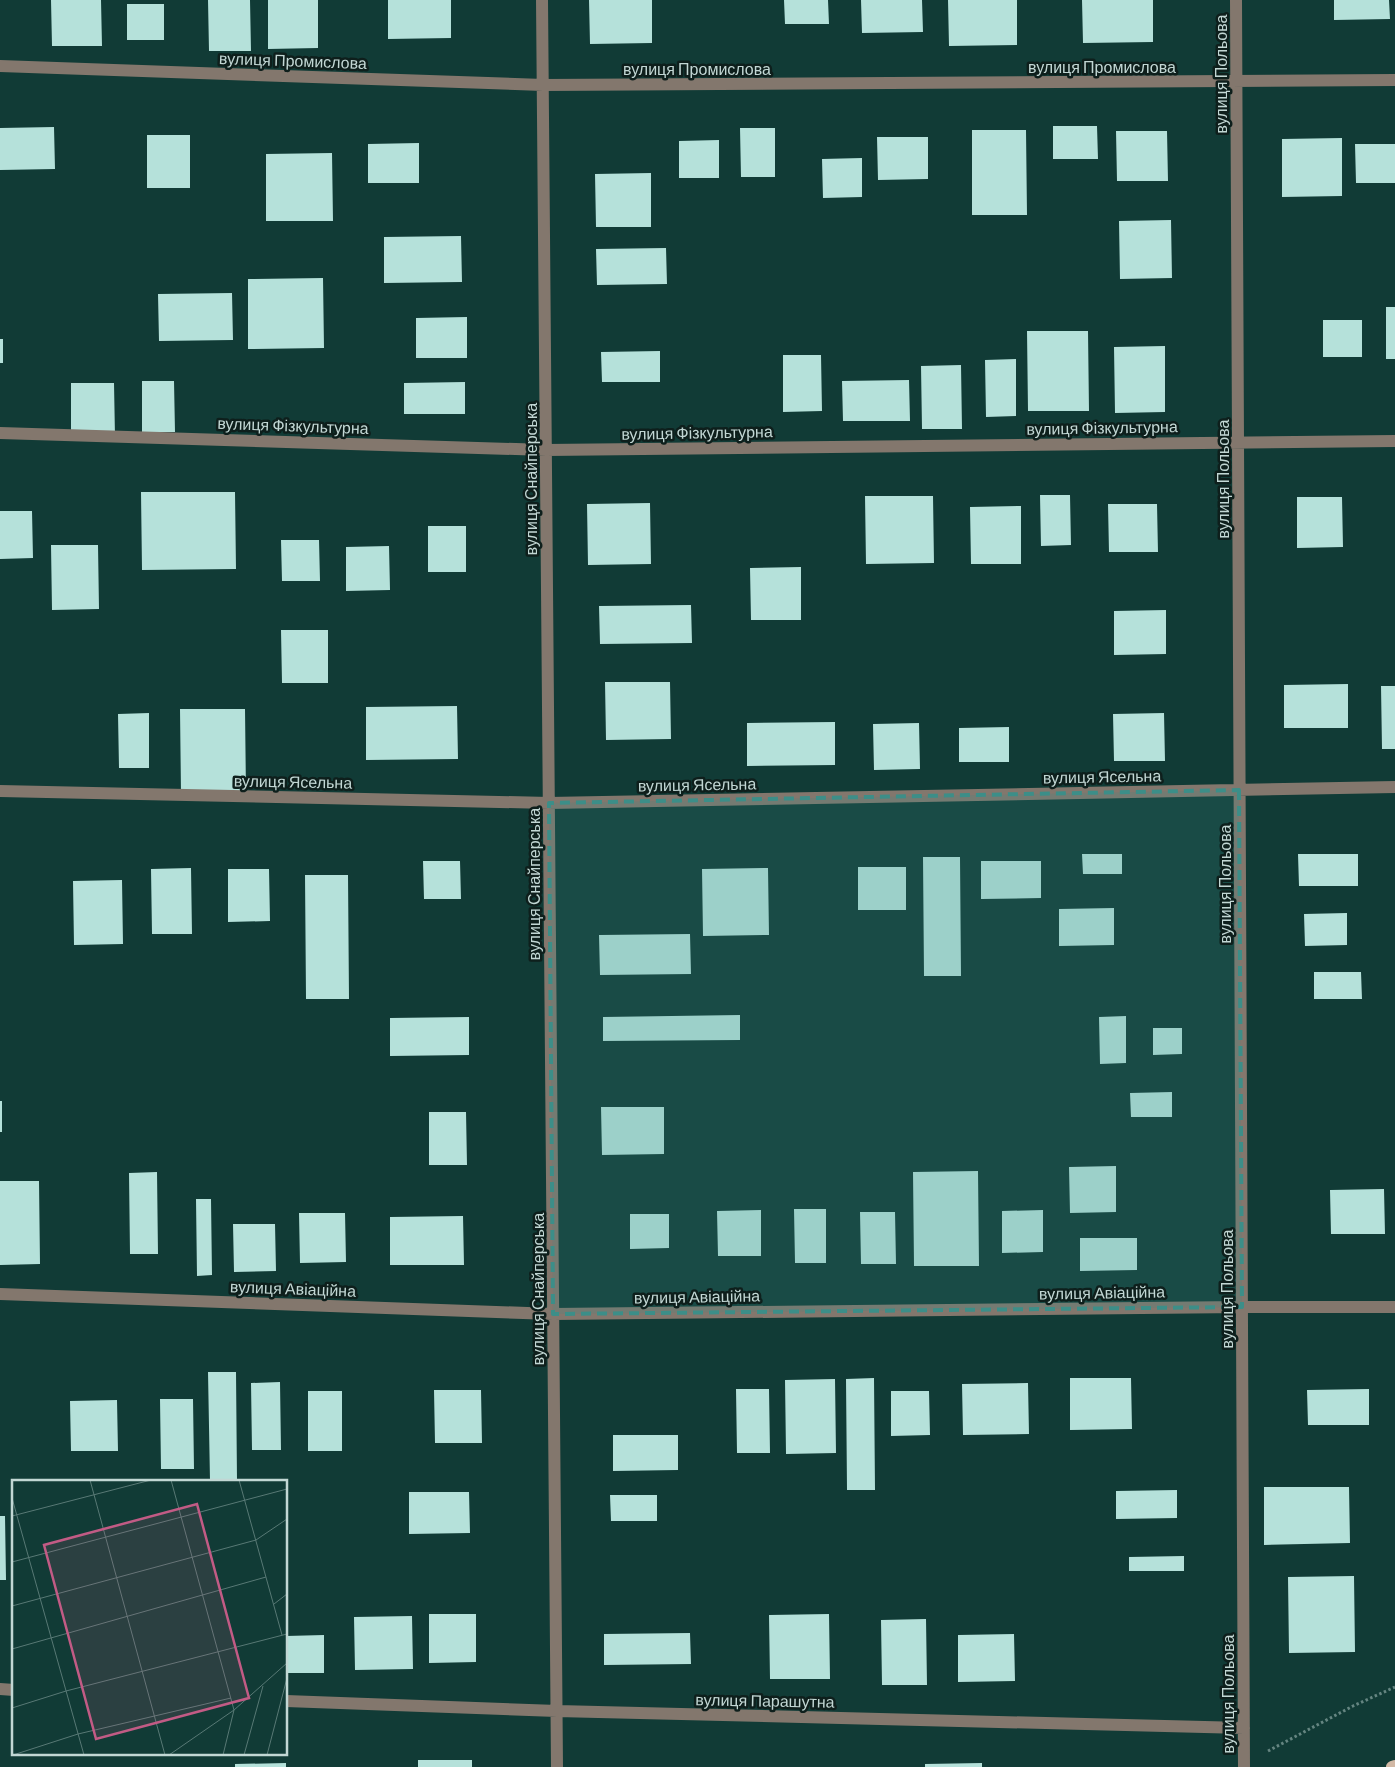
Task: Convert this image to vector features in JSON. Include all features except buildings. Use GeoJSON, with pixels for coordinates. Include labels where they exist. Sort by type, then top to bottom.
{"type":"FeatureCollection","features":[{"type":"Feature","properties":{"kind":"street","name":"вулиця Снайперська"},"geometry":{"type":"LineString","coordinates":[[542,0],[557,1767]]}},
{"type":"Feature","properties":{"kind":"street","name":"вулиця Польова"},"geometry":{"type":"LineString","coordinates":[[1236,0],[1244,1766]]}},
{"type":"Feature","properties":{"kind":"street","name":"вулиця Промислова"},"geometry":{"type":"LineString","coordinates":[[0,66],[543,85],[1395,80]]}},
{"type":"Feature","properties":{"kind":"street","name":"вулиця Фізкультурна"},"geometry":{"type":"LineString","coordinates":[[0,433],[546,450],[1395,441]]}},
{"type":"Feature","properties":{"kind":"street","name":"вулиця Ясельна"},"geometry":{"type":"LineString","coordinates":[[0,791],[549,803],[1395,787]]}},
{"type":"Feature","properties":{"kind":"street","name":"вулиця Авіаційна"},"geometry":{"type":"LineString","coordinates":[[0,1294],[553,1314],[1395,1307]]}},
{"type":"Feature","properties":{"kind":"street","name":"вулиця Парашутна"},"geometry":{"type":"LineString","coordinates":[[288,1700],[557,1711],[1244,1728]]}},
{"type":"Feature","properties":{"kind":"path"},"geometry":{"type":"LineString","coordinates":[[1244,1766],[1353,1706],[1395,1687]]}},
{"type":"Feature","properties":{"kind":"highlighted area"},"geometry":{"type":"Polygon","coordinates":[[[1239,790],[1242,1307],[553,1314],[549,803],[1239,790]]]}}]}
